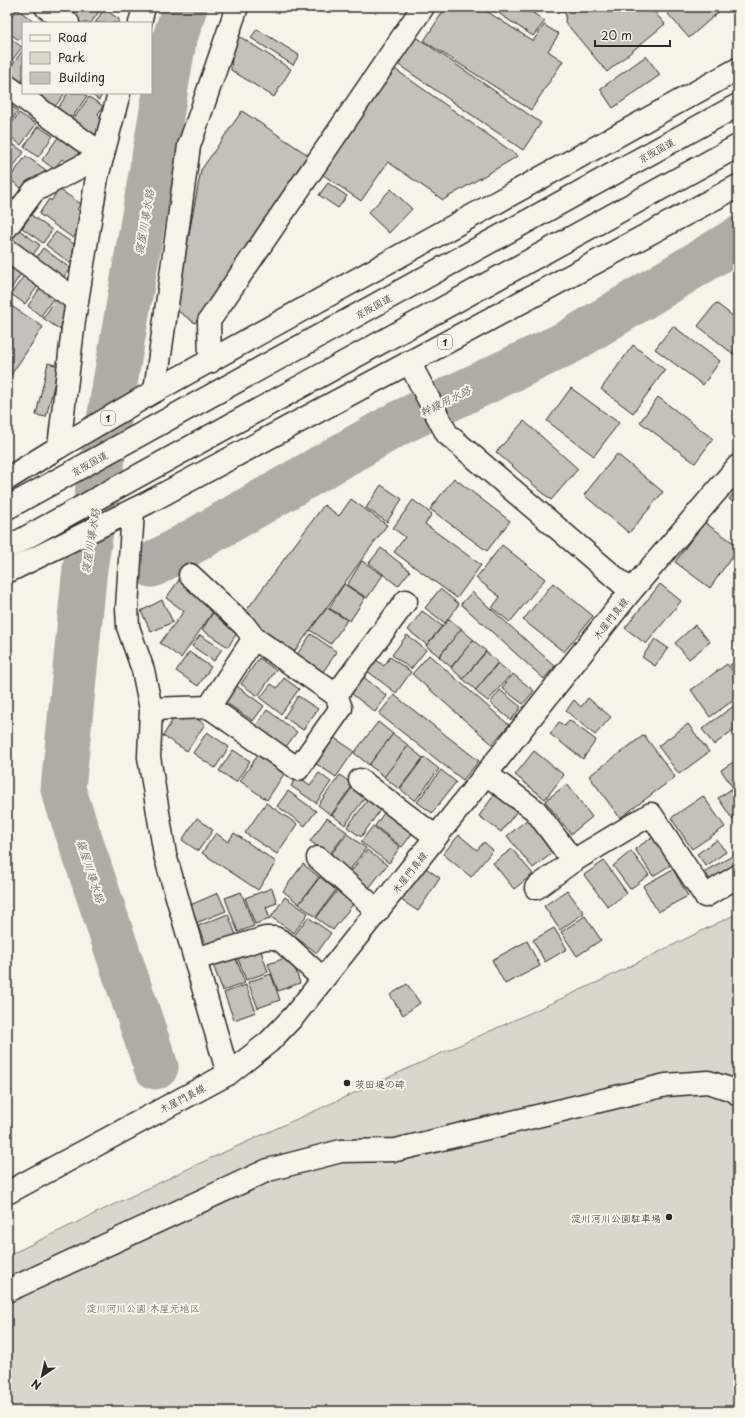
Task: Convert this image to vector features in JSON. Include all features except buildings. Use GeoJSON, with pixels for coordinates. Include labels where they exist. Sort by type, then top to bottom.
{"type":"FeatureCollection","features":[{"type":"Feature","properties":{"kind":"main road"},"geometry":{"type":"LineString","coordinates":[[46,7],[67,22]]}},
{"type":"Feature","properties":{"kind":"main road"},"geometry":{"type":"LineString","coordinates":[[140,22],[144,7]]}},
{"type":"Feature","properties":{"kind":"main road"},"geometry":{"type":"LineString","coordinates":[[163,386],[189,146],[237,7]]}},
{"type":"Feature","properties":{"kind":"main road"},"geometry":{"type":"LineString","coordinates":[[210,362],[210,321],[423,7]]}},
{"type":"Feature","properties":{"kind":"main road","name":"1"},"geometry":{"type":"LineString","coordinates":[[7,479],[163,386],[210,362],[738,69]]}},
{"type":"Feature","properties":{"kind":"main road"},"geometry":{"type":"LineString","coordinates":[[7,86],[103,155]]}},
{"type":"Feature","properties":{"kind":"main road"},"geometry":{"type":"LineString","coordinates":[[52,451],[97,177],[119,94]]}},
{"type":"Feature","properties":{"kind":"main road","name":"京阪国道"},"geometry":{"type":"LineString","coordinates":[[7,508],[738,105]]}},
{"type":"Feature","properties":{"kind":"main road"},"geometry":{"type":"LineString","coordinates":[[7,548],[738,146]]}},
{"type":"Feature","properties":{"kind":"main road"},"geometry":{"type":"LineString","coordinates":[[7,227],[15,200],[103,155]]}},
{"type":"Feature","properties":{"kind":"main road","name":"1"},"geometry":{"type":"LineString","coordinates":[[16,568],[152,500],[738,186]]}},
{"type":"Feature","properties":{"kind":"main road"},"geometry":{"type":"LineString","coordinates":[[7,250],[77,301]]}},
{"type":"Feature","properties":{"kind":"main road"},"geometry":{"type":"LineString","coordinates":[[409,362],[448,434],[632,591]]}},
{"type":"Feature","properties":{"kind":"main road","name":"木屋門真線"},"geometry":{"type":"LineString","coordinates":[[7,1193],[228,1074],[269,1042],[294,1016],[632,591],[738,466]]}},
{"type":"Feature","properties":{"kind":"main road"},"geometry":{"type":"LineString","coordinates":[[132,510],[127,608],[128,627],[143,670],[151,709],[149,757],[165,855],[228,1074]]}},
{"type":"Feature","properties":{"kind":"main road"},"geometry":{"type":"LineString","coordinates":[[151,709],[209,707],[298,769],[341,708],[336,695],[254,638],[244,625],[190,575]]}},
{"type":"Feature","properties":{"kind":"main road"},"geometry":{"type":"LineString","coordinates":[[336,695],[406,601]]}},
{"type":"Feature","properties":{"kind":"main road"},"geometry":{"type":"LineString","coordinates":[[209,707],[254,638]]}},
{"type":"Feature","properties":{"kind":"main road"},"geometry":{"type":"LineString","coordinates":[[486,774],[536,810],[573,861]]}},
{"type":"Feature","properties":{"kind":"main road"},"geometry":{"type":"LineString","coordinates":[[360,780],[436,837]]}},
{"type":"Feature","properties":{"kind":"main road"},"geometry":{"type":"LineString","coordinates":[[536,888],[573,861],[651,814],[705,896],[738,876]]}},
{"type":"Feature","properties":{"kind":"main road"},"geometry":{"type":"LineString","coordinates":[[318,858],[378,911]]}},
{"type":"Feature","properties":{"kind":"main road"},"geometry":{"type":"LineString","coordinates":[[195,959],[266,938],[275,938],[283,942],[323,979]]}},
{"type":"Feature","properties":{"kind":"main road"},"geometry":{"type":"LineString","coordinates":[[7,1291],[268,1170],[341,1151],[396,1150],[666,1086],[708,1082],[736,1091],[738,1094]]}},
{"type":"Feature","properties":{"kind":"green space","name":"淀川河川公園 木屋元地区"},"geometry":{"type":"Polygon","coordinates":[[[738,913],[738,1411],[7,1411],[7,1256],[196,1165],[600,981],[738,913]]]}},
{"type":"Feature","properties":{"kind":"waterway","name":"寝屋川導水路"},"geometry":{"type":"LineString","coordinates":[[156,1067],[63,789],[85,568],[115,383],[174,41],[185,7]]}},
{"type":"Feature","properties":{"kind":"waterway","name":"幹線用水路"},"geometry":{"type":"LineString","coordinates":[[152,565],[397,424],[569,342],[738,239]]}},
{"type":"Feature","properties":{"kind":"place","name":"茨田堤の碑"},"geometry":{"type":"Point","coordinates":[347,1083]}},
{"type":"Feature","properties":{"kind":"place","name":"淀川河川公園駐車場"},"geometry":{"type":"Point","coordinates":[669,1217]}}]}
